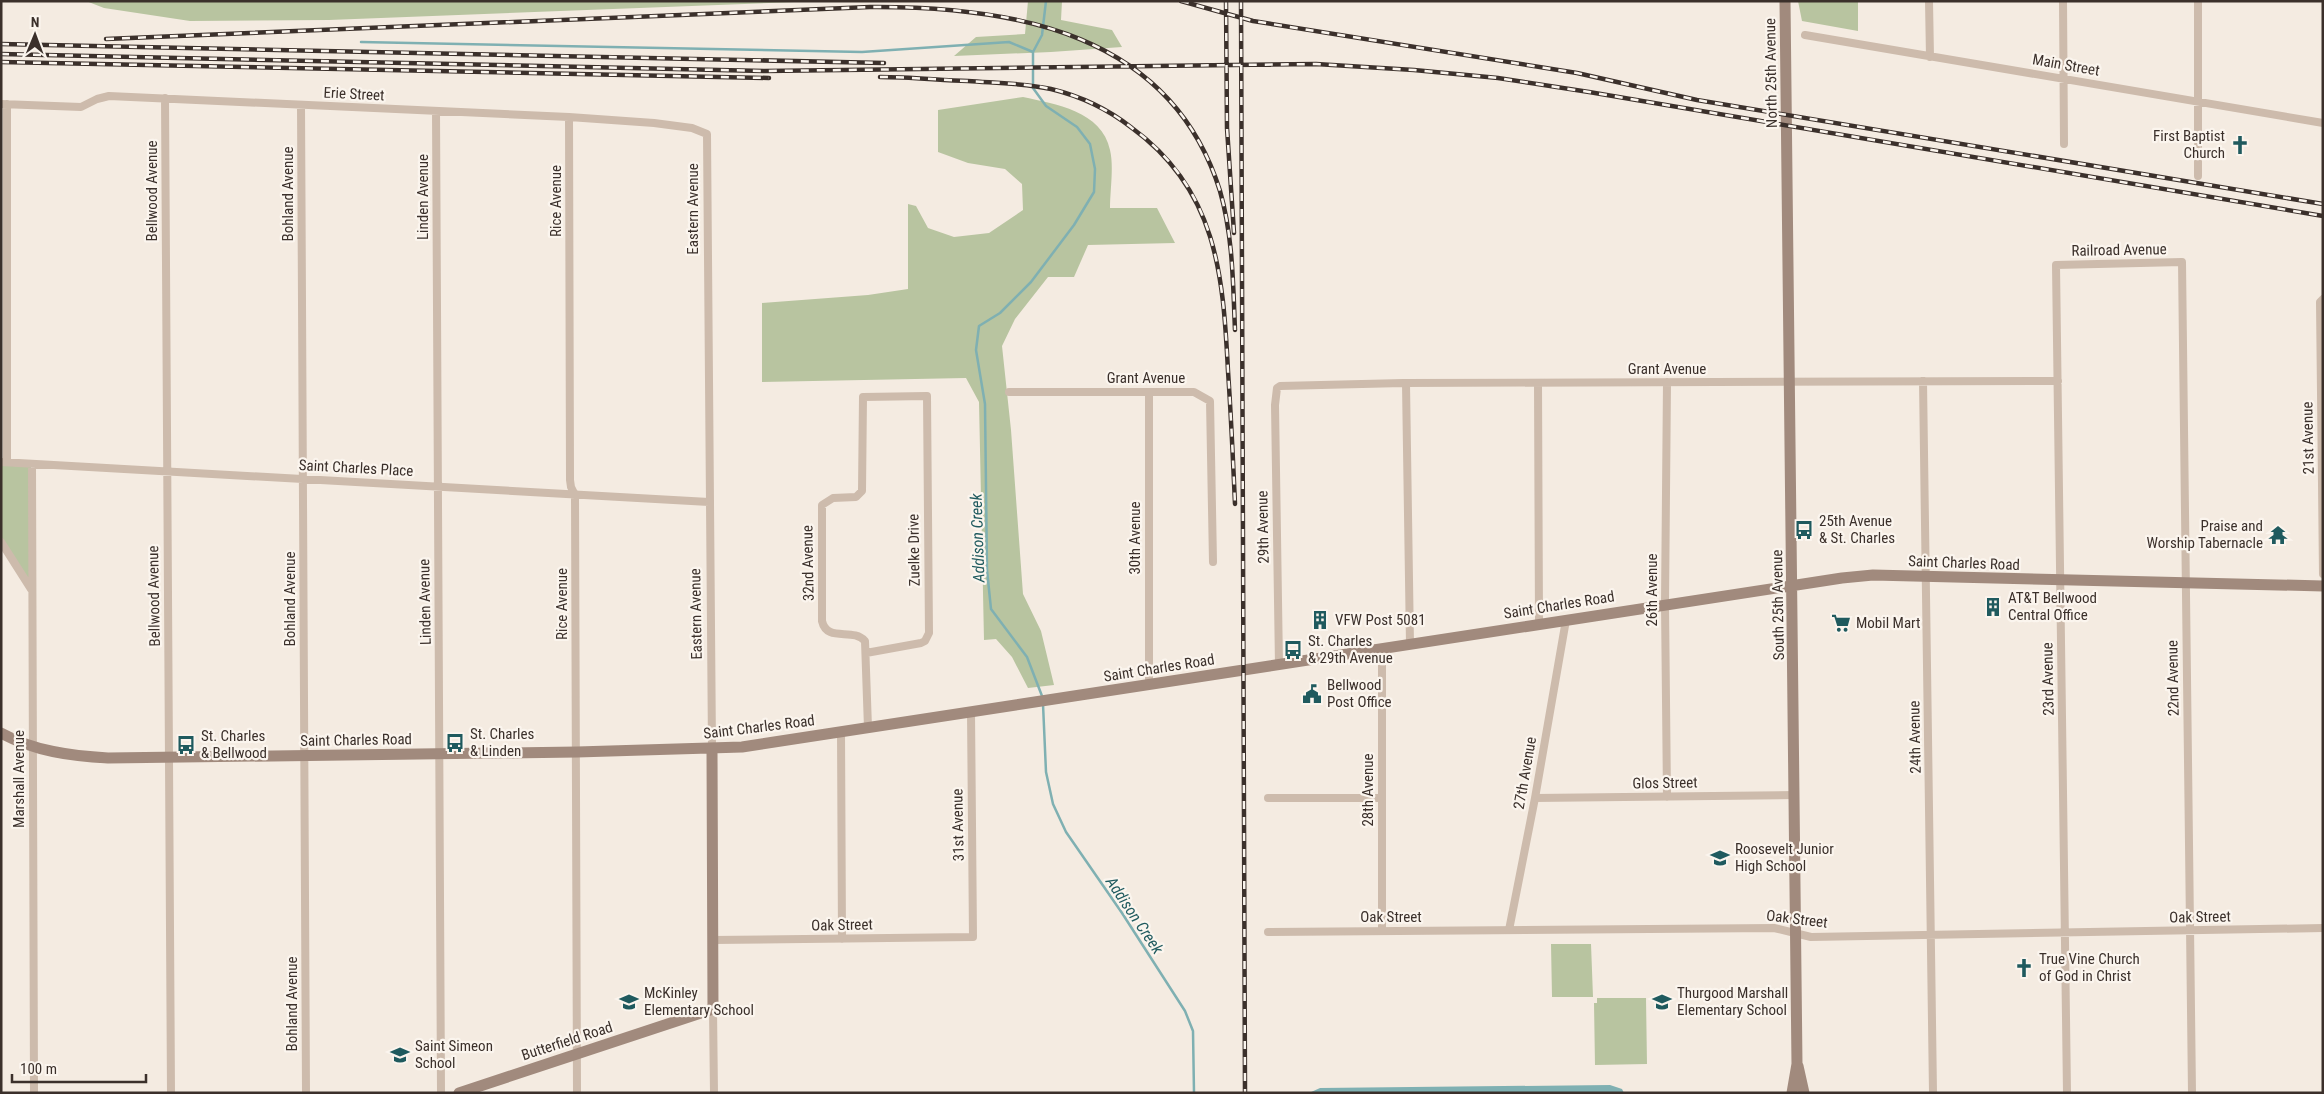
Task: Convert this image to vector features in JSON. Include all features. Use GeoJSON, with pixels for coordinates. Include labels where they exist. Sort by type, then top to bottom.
{"type":"FeatureCollection","features":[{"type":"Feature","properties":{"kind":"main road","name":"North 25th Avenue"},"geometry":{"type":"LineString","coordinates":[[1785,1],[1787,145]]}},
{"type":"Feature","properties":{"kind":"main road","name":"South 25th Avenue"},"geometry":{"type":"LineString","coordinates":[[1787,145],[1797,1064],[1792,1093]]}},
{"type":"Feature","properties":{"kind":"main road","name":"Saint Charles Road"},"geometry":{"type":"LineString","coordinates":[[2,734],[33,746],[78,756],[305,756],[712,749],[742,747],[868,728],[1854,576],[2323,586]]}},
{"type":"Feature","properties":{"kind":"main road","name":"Eastern Avenue"},"geometry":{"type":"LineString","coordinates":[[712,749],[713,1009]]}},
{"type":"Feature","properties":{"kind":"main road","name":"Butterfield Road"},"geometry":{"type":"LineString","coordinates":[[459,1093],[713,1009]]}},
{"type":"Feature","properties":{"kind":"main road","name":"South 25th Avenue"},"geometry":{"type":"LineString","coordinates":[[1797,1064],[1804,1093]]}},
{"type":"Feature","properties":{"kind":"street"},"geometry":{"type":"LineString","coordinates":[[1930,1],[1930,57]]}},
{"type":"Feature","properties":{"kind":"street"},"geometry":{"type":"LineString","coordinates":[[2063,1],[2064,144]]}},
{"type":"Feature","properties":{"kind":"street"},"geometry":{"type":"LineString","coordinates":[[2198,1],[2198,176]]}},
{"type":"Feature","properties":{"kind":"street","name":"Main Street"},"geometry":{"type":"LineString","coordinates":[[1805,35],[2323,123]]}},
{"type":"Feature","properties":{"kind":"street","name":"Erie Street"},"geometry":{"type":"LineString","coordinates":[[4,104],[72,108],[81,107],[108,96],[165,98],[570,117],[654,123],[692,128],[707,134]]}},
{"type":"Feature","properties":{"kind":"street","name":"Bellwood Avenue"},"geometry":{"type":"LineString","coordinates":[[165,98],[171,1093]]}},
{"type":"Feature","properties":{"kind":"street"},"geometry":{"type":"LineString","coordinates":[[4,104],[4,462]]}},
{"type":"Feature","properties":{"kind":"street","name":"Bohland Avenue"},"geometry":{"type":"LineString","coordinates":[[301,105],[306,1093]]}},
{"type":"Feature","properties":{"kind":"street","name":"Linden Avenue"},"geometry":{"type":"LineString","coordinates":[[436,111],[437,485],[441,753],[441,1093]]}},
{"type":"Feature","properties":{"kind":"street","name":"Rice Avenue"},"geometry":{"type":"LineString","coordinates":[[570,117],[570,480],[575,495],[577,1093]]}},
{"type":"Feature","properties":{"kind":"street","name":"Eastern Avenue"},"geometry":{"type":"LineString","coordinates":[[707,134],[712,749]]}},
{"type":"Feature","properties":{"kind":"street","name":"Railroad Avenue"},"geometry":{"type":"LineString","coordinates":[[2056,265],[2182,262]]}},
{"type":"Feature","properties":{"kind":"street","name":"22nd Avenue"},"geometry":{"type":"LineString","coordinates":[[2182,262],[2192,1093]]}},
{"type":"Feature","properties":{"kind":"street","name":"23rd Avenue"},"geometry":{"type":"LineString","coordinates":[[2056,265],[2067,1093]]}},
{"type":"Feature","properties":{"kind":"street","name":"21st Avenue"},"geometry":{"type":"LineString","coordinates":[[2321,300],[2323,574]]}},
{"type":"Feature","properties":{"kind":"street","name":"Grant Avenue"},"geometry":{"type":"LineString","coordinates":[[1277,388],[1286,385],[2058,380]]}},
{"type":"Feature","properties":{"kind":"street","name":"24th Avenue"},"geometry":{"type":"LineString","coordinates":[[1923,381],[1933,1093]]}},
{"type":"Feature","properties":{"kind":"street","name":"26th Avenue"},"geometry":{"type":"LineString","coordinates":[[1667,382],[1665,604],[1667,797]]}},
{"type":"Feature","properties":{"kind":"street"},"geometry":{"type":"LineString","coordinates":[[1406,384],[1410,644]]}},
{"type":"Feature","properties":{"kind":"street"},"geometry":{"type":"LineString","coordinates":[[1538,384],[1539,624]]}},
{"type":"Feature","properties":{"kind":"street","name":"29th Avenue"},"geometry":{"type":"LineString","coordinates":[[1277,388],[1275,405],[1279,665]]}},
{"type":"Feature","properties":{"kind":"street","name":"Grant Avenue"},"geometry":{"type":"LineString","coordinates":[[1009,392],[1194,392],[1210,401],[1213,562]]}},
{"type":"Feature","properties":{"kind":"street","name":"30th Avenue"},"geometry":{"type":"LineString","coordinates":[[1149,392],[1149,684]]}},
{"type":"Feature","properties":{"kind":"street","name":"Zuelke Drive"},"geometry":{"type":"LineString","coordinates":[[863,397],[926,396],[929,633],[925,641],[921,643],[866,653]]}},
{"type":"Feature","properties":{"kind":"street","name":"32nd Avenue"},"geometry":{"type":"LineString","coordinates":[[863,397],[862,491],[856,497],[833,498],[822,506],[822,621],[826,630],[834,634],[860,636],[865,641],[866,653]]}},
{"type":"Feature","properties":{"kind":"street","name":"Saint Charles Place"},"geometry":{"type":"LineString","coordinates":[[4,462],[437,485],[575,495],[634,496],[710,502]]}},
{"type":"Feature","properties":{"kind":"street","name":"Marshall Avenue"},"geometry":{"type":"LineString","coordinates":[[32,464],[34,1093]]}},
{"type":"Feature","properties":{"kind":"street"},"geometry":{"type":"LineString","coordinates":[[1,542],[31,589]]}},
{"type":"Feature","properties":{"kind":"street","name":"27th Avenue"},"geometry":{"type":"LineString","coordinates":[[1508,930],[1535,798],[1566,620]]}},
{"type":"Feature","properties":{"kind":"street","name":"28th Avenue"},"geometry":{"type":"LineString","coordinates":[[1382,649],[1382,931]]}},
{"type":"Feature","properties":{"kind":"street"},"geometry":{"type":"LineString","coordinates":[[866,653],[868,728]]}},
{"type":"Feature","properties":{"kind":"street","name":"31st Avenue"},"geometry":{"type":"LineString","coordinates":[[971,712],[973,937]]}},
{"type":"Feature","properties":{"kind":"street"},"geometry":{"type":"LineString","coordinates":[[841,732],[842,939]]}},
{"type":"Feature","properties":{"kind":"street","name":"Glos Street"},"geometry":{"type":"LineString","coordinates":[[1535,798],[1795,795]]}},
{"type":"Feature","properties":{"kind":"street"},"geometry":{"type":"LineString","coordinates":[[1268,798],[1382,798]]}},
{"type":"Feature","properties":{"kind":"street","name":"Oak Street"},"geometry":{"type":"LineString","coordinates":[[1268,932],[1774,928],[1810,938],[2323,928]]}},
{"type":"Feature","properties":{"kind":"street","name":"Oak Street"},"geometry":{"type":"LineString","coordinates":[[712,940],[973,937]]}},
{"type":"Feature","properties":{"kind":"street","name":"Eastern Avenue"},"geometry":{"type":"LineString","coordinates":[[713,1009],[714,1093]]}},
{"type":"Feature","properties":{"kind":"green space"},"geometry":{"type":"Polygon","coordinates":[[[86,1],[820,1],[329,20],[190,21],[104,8],[86,1]]]}},
{"type":"Feature","properties":{"kind":"green space"},"geometry":{"type":"Polygon","coordinates":[[[1028,1],[1062,1],[1061,20],[1112,30],[1122,47],[954,56],[976,37],[1025,34],[1028,1]]]}},
{"type":"Feature","properties":{"kind":"green space"},"geometry":{"type":"Polygon","coordinates":[[[1798,1],[1858,1],[1858,31],[1802,21],[1798,1]]]}},
{"type":"Feature","properties":{"kind":"green space"},"geometry":{"type":"Polygon","coordinates":[[[1023,97],[1076,112],[1098,126],[1105,137],[1111,156],[1110,208],[1157,208],[1175,243],[1088,245],[1074,277],[1048,277],[1015,319],[1002,346],[1011,430],[1023,594],[1041,631],[1054,685],[1028,688],[1012,657],[996,639],[984,640],[979,402],[966,378],[762,382],[762,303],[868,295],[908,289],[908,204],[916,206],[928,228],[954,237],[989,233],[1023,210],[1022,184],[1005,169],[968,163],[938,152],[938,110],[1023,97]]]}},
{"type":"Feature","properties":{"kind":"green space"},"geometry":{"type":"Polygon","coordinates":[[[1,465],[31,467],[30,584],[1,538],[1,465]]]}},
{"type":"Feature","properties":{"kind":"green space"},"geometry":{"type":"Polygon","coordinates":[[[1551,944],[1591,944],[1593,997],[1552,997],[1551,944]]]}},
{"type":"Feature","properties":{"kind":"green space"},"geometry":{"type":"Polygon","coordinates":[[[1597,998],[1646,998],[1647,1064],[1595,1065],[1594,1003],[1597,1003],[1597,998]]]}},
{"type":"Feature","properties":{"kind":"water"},"geometry":{"type":"Polygon","coordinates":[[[1610,1085],[1622,1089],[1624,1093],[1309,1093],[1320,1088],[1610,1085]]]}},
{"type":"Feature","properties":{"kind":"waterway","name":"Addison Creek"},"geometry":{"type":"LineString","coordinates":[[1042,696],[1027,657],[991,609],[987,570],[985,404],[976,350],[979,326],[1000,313],[1031,282],[1074,225],[1094,192],[1095,169],[1090,144],[1077,127],[1046,106],[1033,88],[1033,52],[1042,35],[1046,1]]}},
{"type":"Feature","properties":{"kind":"waterway"},"geometry":{"type":"LineString","coordinates":[[361,42],[862,52],[1009,42],[1033,52]]}},
{"type":"Feature","properties":{"kind":"waterway","name":"Addison Creek"},"geometry":{"type":"LineString","coordinates":[[1043,704],[1046,772],[1053,804],[1066,832],[1122,913],[1185,1011],[1193,1031],[1194,1093]]}},
{"type":"Feature","properties":{"kind":"railway"},"geometry":{"type":"LineString","coordinates":[[1181,1],[1253,21],[1577,73],[1697,100],[2323,204]]}},
{"type":"Feature","properties":{"kind":"railway"},"geometry":{"type":"LineString","coordinates":[[1226,1],[1227,128],[1234,233]]}},
{"type":"Feature","properties":{"kind":"railway"},"geometry":{"type":"LineString","coordinates":[[1241,1],[1245,1093]]}},
{"type":"Feature","properties":{"kind":"railway"},"geometry":{"type":"LineString","coordinates":[[106,39],[870,7],[924,8],[979,13],[1031,23],[1081,39],[1126,63],[1165,95],[1197,138],[1220,191],[1228,225],[1232,260],[1235,330]]}},
{"type":"Feature","properties":{"kind":"railway"},"geometry":{"type":"LineString","coordinates":[[1,44],[884,63]]}},
{"type":"Feature","properties":{"kind":"railway"},"geometry":{"type":"LineString","coordinates":[[1,54],[765,71],[1316,64],[1414,70],[1498,78],[1589,92],[2323,216]]}},
{"type":"Feature","properties":{"kind":"railway"},"geometry":{"type":"LineString","coordinates":[[1,62],[769,78]]}},
{"type":"Feature","properties":{"kind":"railway"},"geometry":{"type":"LineString","coordinates":[[880,77],[1020,84],[1073,95],[1123,121],[1160,152],[1182,178],[1198,207],[1210,236],[1218,268],[1226,335],[1235,504]]}},
{"type":"Feature","properties":{"kind":"place","name":"First Baptist Church"},"geometry":{"type":"Point","coordinates":[2240,145]}},
{"type":"Feature","properties":{"kind":"place","name":"25th Avenue & St. Charles"},"geometry":{"type":"Point","coordinates":[1804,530]}},
{"type":"Feature","properties":{"kind":"place","name":"Praise and Worship Tabernacle"},"geometry":{"type":"Point","coordinates":[2278,535]}},
{"type":"Feature","properties":{"kind":"place","name":"AT&T Bellwood Central Office"},"geometry":{"type":"Point","coordinates":[1993,607]}},
{"type":"Feature","properties":{"kind":"place","name":"VFW Post 5081"},"geometry":{"type":"Point","coordinates":[1320,620]}},
{"type":"Feature","properties":{"kind":"place","name":"Mobil Mart"},"geometry":{"type":"Point","coordinates":[1841,623]}},
{"type":"Feature","properties":{"kind":"place","name":"St. Charles & 29th Avenue"},"geometry":{"type":"Point","coordinates":[1293,650]}},
{"type":"Feature","properties":{"kind":"place","name":"Bellwood Post Office"},"geometry":{"type":"Point","coordinates":[1312,694]}},
{"type":"Feature","properties":{"kind":"place","name":"St. Charles & Linden"},"geometry":{"type":"Point","coordinates":[455,743]}},
{"type":"Feature","properties":{"kind":"place","name":"St. Charles & Bellwood"},"geometry":{"type":"Point","coordinates":[186,745]}},
{"type":"Feature","properties":{"kind":"place","name":"Roosevelt Junior High School"},"geometry":{"type":"Point","coordinates":[1720,858]}},
{"type":"Feature","properties":{"kind":"place","name":"True Vine Church of God in Christ"},"geometry":{"type":"Point","coordinates":[2024,968]}},
{"type":"Feature","properties":{"kind":"place","name":"McKinley Elementary School"},"geometry":{"type":"Point","coordinates":[629,1002]}},
{"type":"Feature","properties":{"kind":"place","name":"Thurgood Marshall Elementary School"},"geometry":{"type":"Point","coordinates":[1662,1002]}},
{"type":"Feature","properties":{"kind":"place","name":"Saint Simeon School"},"geometry":{"type":"Point","coordinates":[400,1055]}}]}
